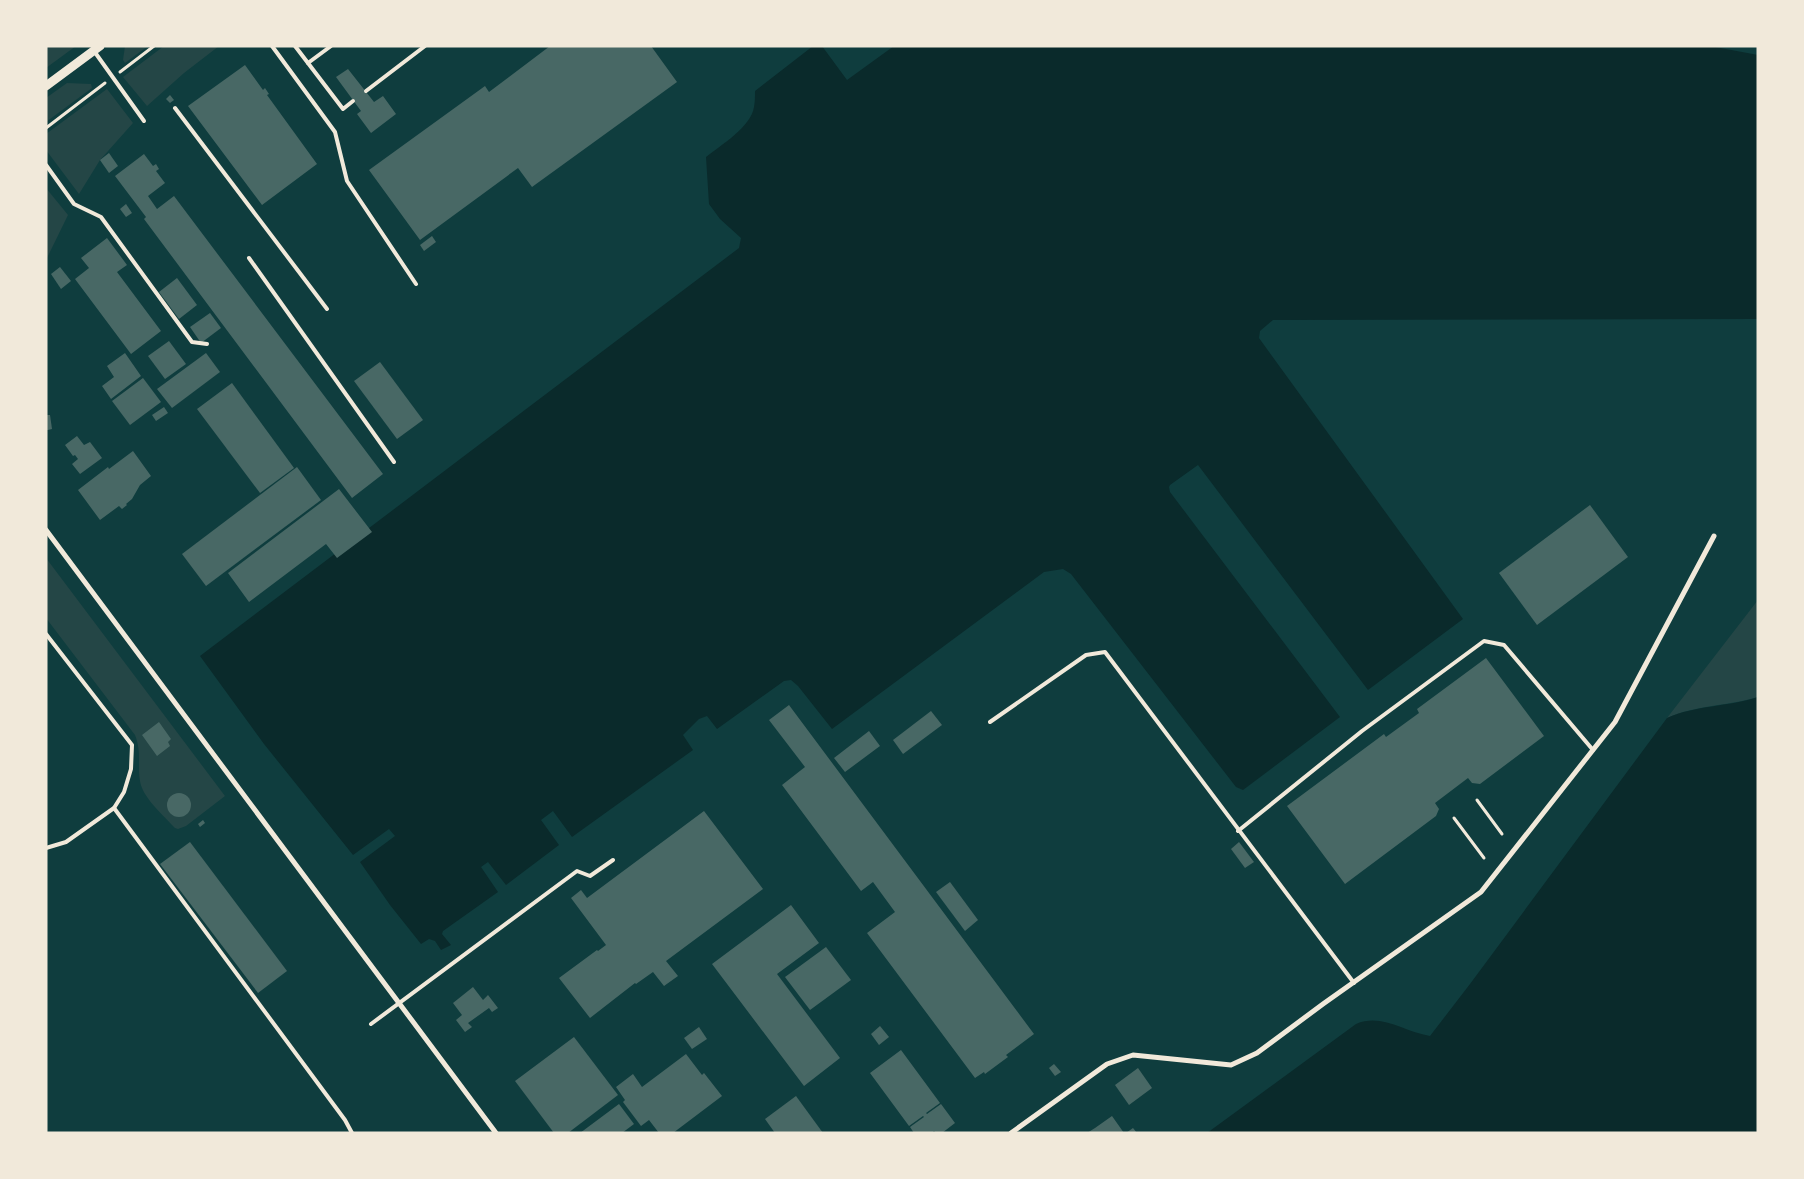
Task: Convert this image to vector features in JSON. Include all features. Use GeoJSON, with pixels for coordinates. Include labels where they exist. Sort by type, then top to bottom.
{"type":"FeatureCollection","features":[{"type":"Feature","properties":{"kind":"street"},"geometry":{"type":"LineString","coordinates":[[46,86],[97,48]]}},
{"type":"Feature","properties":{"kind":"street"},"geometry":{"type":"LineString","coordinates":[[46,530],[496,1133]]}},
{"type":"Feature","properties":{"kind":"street"},"geometry":{"type":"LineString","coordinates":[[1011,1133],[1107,1064],[1132,1055],[1231,1065],[1258,1053],[1481,892],[1616,722],[1714,536]]}},
{"type":"Feature","properties":{"kind":"lane"},"geometry":{"type":"LineString","coordinates":[[272,46],[335,132],[347,181],[416,284]]}},
{"type":"Feature","properties":{"kind":"lane"},"geometry":{"type":"LineString","coordinates":[[295,46],[343,109],[353,101]]}},
{"type":"Feature","properties":{"kind":"lane"},"geometry":{"type":"LineString","coordinates":[[308,63],[331,46]]}},
{"type":"Feature","properties":{"kind":"lane"},"geometry":{"type":"LineString","coordinates":[[366,91],[425,46]]}},
{"type":"Feature","properties":{"kind":"lane"},"geometry":{"type":"LineString","coordinates":[[97,48],[113,77],[144,121]]}},
{"type":"Feature","properties":{"kind":"lane"},"geometry":{"type":"LineString","coordinates":[[175,108],[327,309]]}},
{"type":"Feature","properties":{"kind":"lane"},"geometry":{"type":"LineString","coordinates":[[46,165],[74,204],[101,217],[192,342],[207,344]]}},
{"type":"Feature","properties":{"kind":"lane"},"geometry":{"type":"LineString","coordinates":[[249,258],[394,462]]}},
{"type":"Feature","properties":{"kind":"lane"},"geometry":{"type":"LineString","coordinates":[[46,634],[132,745],[132,769],[124,792],[114,808],[66,842],[46,848]]}},
{"type":"Feature","properties":{"kind":"lane"},"geometry":{"type":"LineString","coordinates":[[1238,831],[1362,732],[1484,641],[1504,645],[1593,750]]}},
{"type":"Feature","properties":{"kind":"lane"},"geometry":{"type":"LineString","coordinates":[[990,722],[1086,655],[1105,652],[1354,983]]}},
{"type":"Feature","properties":{"kind":"lane"},"geometry":{"type":"LineString","coordinates":[[114,808],[345,1120],[352,1133]]}},
{"type":"Feature","properties":{"kind":"lane"},"geometry":{"type":"LineString","coordinates":[[371,1024],[577,871],[590,876],[613,860]]}},
{"type":"Feature","properties":{"kind":"path"},"geometry":{"type":"LineString","coordinates":[[46,128],[154,46]]}},
{"type":"Feature","properties":{"kind":"path"},"geometry":{"type":"LineString","coordinates":[[1477,800],[1502,834]]}},
{"type":"Feature","properties":{"kind":"path"},"geometry":{"type":"LineString","coordinates":[[1454,818],[1484,858]]}},
{"type":"Feature","properties":{"kind":"shaded area"},"geometry":{"type":"Polygon","coordinates":[[[46,46],[76,46],[46,68],[46,46]]]}},
{"type":"Feature","properties":{"kind":"shaded area"},"geometry":{"type":"Polygon","coordinates":[[[125,46],[148,46],[125,63],[123,60],[125,46]]]}},
{"type":"Feature","properties":{"kind":"shaded area"},"geometry":{"type":"Polygon","coordinates":[[[164,46],[219,46],[184,73],[147,106],[123,77],[164,46]]]}},
{"type":"Feature","properties":{"kind":"shaded area"},"geometry":{"type":"Polygon","coordinates":[[[813,46],[822,46],[847,80],[894,46],[1710,46],[1758,55],[1758,319],[1273,320],[1260,331],[1259,338],[1463,619],[1368,690],[1198,465],[1170,485],[1170,492],[1340,717],[1243,790],[1236,787],[1071,574],[1063,569],[1044,572],[832,729],[798,686],[791,680],[784,681],[717,729],[707,716],[699,719],[683,735],[693,750],[572,837],[553,811],[541,820],[559,845],[506,885],[488,862],[481,867],[498,892],[443,931],[442,934],[451,945],[441,950],[435,941],[429,939],[421,944],[390,905],[360,862],[395,836],[389,829],[353,855],[264,744],[200,656],[739,248],[741,238],[720,219],[709,204],[706,157],[747,122],[754,107],[755,91],[813,46]]]}},
{"type":"Feature","properties":{"kind":"shaded area"},"geometry":{"type":"Polygon","coordinates":[[[67,83],[91,84],[92,88],[46,122],[46,98],[67,83]]]}},
{"type":"Feature","properties":{"kind":"shaded area"},"geometry":{"type":"Polygon","coordinates":[[[107,89],[133,123],[100,160],[79,194],[46,150],[46,134],[107,89]]]}},
{"type":"Feature","properties":{"kind":"shaded area"},"geometry":{"type":"Polygon","coordinates":[[[46,188],[68,215],[46,260],[46,188]]]}},
{"type":"Feature","properties":{"kind":"shaded area"},"geometry":{"type":"Polygon","coordinates":[[[46,558],[225,796],[186,826],[178,829],[175,828],[154,806],[145,793],[140,781],[138,747],[135,735],[46,618],[46,558]]]}},
{"type":"Feature","properties":{"kind":"shaded area"},"geometry":{"type":"Polygon","coordinates":[[[1758,600],[1758,697],[1689,710],[1667,718],[1758,600]]]}},
{"type":"Feature","properties":{"kind":"shaded area"},"geometry":{"type":"Polygon","coordinates":[[[1758,697],[1758,1133],[1207,1133],[1356,1024],[1366,1021],[1384,1022],[1430,1036],[1667,718],[1701,708],[1735,703],[1758,697]]]}},
{"type":"Feature","properties":{"kind":"building"},"geometry":{"type":"Polygon","coordinates":[[[550,46],[651,46],[677,82],[532,187],[518,168],[420,240],[369,170],[485,86],[489,92],[550,46]]]}},
{"type":"Feature","properties":{"kind":"building"},"geometry":{"type":"Polygon","coordinates":[[[245,65],[263,90],[265,88],[269,94],[267,95],[317,164],[262,205],[188,106],[245,65]]]}},
{"type":"Feature","properties":{"kind":"building"},"geometry":{"type":"Polygon","coordinates":[[[348,69],[374,102],[383,96],[396,114],[371,133],[357,114],[361,111],[336,77],[348,69]]]}},
{"type":"Feature","properties":{"kind":"building"},"geometry":{"type":"Polygon","coordinates":[[[170,95],[174,100],[170,103],[166,99],[170,95]]]}},
{"type":"Feature","properties":{"kind":"building"},"geometry":{"type":"Polygon","coordinates":[[[109,153],[118,166],[109,173],[100,160],[109,153]]]}},
{"type":"Feature","properties":{"kind":"building"},"geometry":{"type":"Polygon","coordinates":[[[144,154],[153,166],[156,164],[159,169],[156,171],[165,183],[148,196],[157,209],[174,196],[383,474],[352,498],[144,219],[146,217],[115,176],[144,154]]]}},
{"type":"Feature","properties":{"kind":"building"},"geometry":{"type":"Polygon","coordinates":[[[126,204],[132,213],[126,217],[120,209],[126,204]]]}},
{"type":"Feature","properties":{"kind":"building"},"geometry":{"type":"Polygon","coordinates":[[[432,236],[436,242],[424,251],[420,245],[432,236]]]}},
{"type":"Feature","properties":{"kind":"building"},"geometry":{"type":"Polygon","coordinates":[[[107,238],[127,265],[117,272],[161,331],[131,354],[75,279],[89,268],[81,258],[107,238]]]}},
{"type":"Feature","properties":{"kind":"building"},"geometry":{"type":"Polygon","coordinates":[[[60,267],[71,281],[61,289],[51,274],[60,267]]]}},
{"type":"Feature","properties":{"kind":"building"},"geometry":{"type":"Polygon","coordinates":[[[177,278],[197,305],[179,319],[159,292],[177,278]]]}},
{"type":"Feature","properties":{"kind":"building"},"geometry":{"type":"Polygon","coordinates":[[[210,313],[221,328],[201,343],[190,327],[210,313]]]}},
{"type":"Feature","properties":{"kind":"building"},"geometry":{"type":"Polygon","coordinates":[[[169,341],[186,364],[165,379],[148,356],[169,341]]]}},
{"type":"Feature","properties":{"kind":"building"},"geometry":{"type":"Polygon","coordinates":[[[125,353],[141,376],[111,399],[102,386],[114,377],[107,366],[125,353]]]}},
{"type":"Feature","properties":{"kind":"building"},"geometry":{"type":"Polygon","coordinates":[[[206,353],[220,372],[172,408],[157,389],[206,353]]]}},
{"type":"Feature","properties":{"kind":"building"},"geometry":{"type":"Polygon","coordinates":[[[380,362],[423,420],[397,439],[354,381],[380,362]]]}},
{"type":"Feature","properties":{"kind":"building"},"geometry":{"type":"Polygon","coordinates":[[[143,378],[161,402],[130,425],[112,401],[143,378]]]}},
{"type":"Feature","properties":{"kind":"building"},"geometry":{"type":"Polygon","coordinates":[[[232,383],[294,468],[260,493],[197,409],[232,383]]]}},
{"type":"Feature","properties":{"kind":"building"},"geometry":{"type":"Polygon","coordinates":[[[164,407],[168,413],[156,421],[152,415],[164,407]]]}},
{"type":"Feature","properties":{"kind":"building"},"geometry":{"type":"Polygon","coordinates":[[[46,415],[50,415],[52,429],[46,430],[46,415]]]}},
{"type":"Feature","properties":{"kind":"building"},"geometry":{"type":"Polygon","coordinates":[[[77,436],[84,445],[90,442],[102,458],[80,474],[72,464],[78,459],[75,455],[73,456],[65,445],[77,436]]]}},
{"type":"Feature","properties":{"kind":"building"},"geometry":{"type":"Polygon","coordinates":[[[133,451],[151,476],[140,485],[127,505],[122,509],[119,506],[100,520],[78,490],[133,451]]]}},
{"type":"Feature","properties":{"kind":"building"},"geometry":{"type":"Polygon","coordinates":[[[297,467],[321,500],[206,586],[182,554],[297,467]]]}},
{"type":"Feature","properties":{"kind":"building"},"geometry":{"type":"Polygon","coordinates":[[[339,489],[372,532],[337,558],[326,544],[249,602],[228,573],[339,489]]]}},
{"type":"Feature","properties":{"kind":"building"},"geometry":{"type":"Polygon","coordinates":[[[1590,505],[1628,557],[1537,625],[1499,573],[1590,505]]]}},
{"type":"Feature","properties":{"kind":"building"},"geometry":{"type":"Polygon","coordinates":[[[1486,658],[1544,736],[1480,784],[1472,783],[1468,778],[1435,803],[1439,809],[1436,816],[1345,884],[1287,806],[1384,734],[1386,737],[1419,713],[1417,709],[1486,658]]]}},
{"type":"Feature","properties":{"kind":"building"},"geometry":{"type":"Polygon","coordinates":[[[789,705],[1034,1034],[985,1074],[984,1072],[975,1078],[867,933],[895,912],[873,882],[861,891],[782,785],[805,767],[769,720],[789,705]]]}},
{"type":"Feature","properties":{"kind":"building"},"geometry":{"type":"Polygon","coordinates":[[[931,711],[942,725],[903,754],[893,740],[931,711]]]}},
{"type":"Feature","properties":{"kind":"building"},"geometry":{"type":"Polygon","coordinates":[[[159,722],[171,739],[168,742],[170,746],[157,756],[142,735],[159,722]]]}},
{"type":"Feature","properties":{"kind":"building"},"geometry":{"type":"Polygon","coordinates":[[[869,731],[880,746],[845,772],[834,758],[869,731]]]}},
{"type":"Feature","properties":{"kind":"building"},"geometry":{"type":"Polygon","coordinates":[[[179,793],[188,796],[191,805],[188,814],[179,817],[170,814],[167,805],[170,796],[179,793]]]}},
{"type":"Feature","properties":{"kind":"building"},"geometry":{"type":"Polygon","coordinates":[[[704,811],[763,889],[666,961],[678,976],[664,986],[653,972],[635,983],[590,1018],[559,978],[606,945],[571,898],[581,890],[587,898],[704,811]]]}},
{"type":"Feature","properties":{"kind":"building"},"geometry":{"type":"Polygon","coordinates":[[[203,820],[205,823],[200,827],[198,824],[203,820]]]}},
{"type":"Feature","properties":{"kind":"building"},"geometry":{"type":"Polygon","coordinates":[[[190,842],[287,971],[258,993],[160,864],[190,842]]]}},
{"type":"Feature","properties":{"kind":"building"},"geometry":{"type":"Polygon","coordinates":[[[1239,842],[1254,862],[1245,868],[1231,849],[1239,842]]]}},
{"type":"Feature","properties":{"kind":"building"},"geometry":{"type":"Polygon","coordinates":[[[950,882],[978,920],[965,931],[936,892],[950,882]]]}},
{"type":"Feature","properties":{"kind":"building"},"geometry":{"type":"Polygon","coordinates":[[[791,905],[819,943],[777,974],[840,1058],[804,1086],[712,964],[791,905]]]}},
{"type":"Feature","properties":{"kind":"building"},"geometry":{"type":"Polygon","coordinates":[[[826,947],[851,980],[810,1010],[785,977],[826,947]]]}},
{"type":"Feature","properties":{"kind":"building"},"geometry":{"type":"Polygon","coordinates":[[[473,987],[483,1000],[488,995],[498,1008],[492,1012],[489,1008],[468,1023],[472,1027],[465,1032],[456,1020],[462,1015],[453,1003],[473,987]]]}},
{"type":"Feature","properties":{"kind":"building"},"geometry":{"type":"Polygon","coordinates":[[[880,1026],[889,1037],[879,1045],[871,1034],[880,1026]]]}},
{"type":"Feature","properties":{"kind":"building"},"geometry":{"type":"Polygon","coordinates":[[[699,1027],[707,1039],[692,1049],[684,1038],[699,1027]]]}},
{"type":"Feature","properties":{"kind":"building"},"geometry":{"type":"Polygon","coordinates":[[[574,1037],[618,1095],[568,1133],[554,1133],[515,1081],[574,1037]]]}},
{"type":"Feature","properties":{"kind":"building"},"geometry":{"type":"Polygon","coordinates":[[[901,1050],[940,1103],[926,1113],[941,1104],[955,1123],[942,1133],[934,1131],[932,1133],[914,1133],[910,1127],[924,1117],[909,1126],[870,1073],[901,1050]]]}},
{"type":"Feature","properties":{"kind":"building"},"geometry":{"type":"Polygon","coordinates":[[[686,1054],[702,1075],[704,1073],[722,1096],[673,1133],[659,1133],[649,1120],[641,1126],[623,1102],[625,1100],[616,1087],[633,1074],[642,1087],[686,1054]]]}},
{"type":"Feature","properties":{"kind":"building"},"geometry":{"type":"Polygon","coordinates":[[[1054,1064],[1061,1072],[1055,1076],[1049,1068],[1054,1064]]]}},
{"type":"Feature","properties":{"kind":"building"},"geometry":{"type":"Polygon","coordinates":[[[1138,1068],[1152,1088],[1129,1105],[1115,1085],[1138,1068]]]}},
{"type":"Feature","properties":{"kind":"building"},"geometry":{"type":"Polygon","coordinates":[[[796,1096],[823,1133],[775,1133],[765,1119],[796,1096]]]}},
{"type":"Feature","properties":{"kind":"building"},"geometry":{"type":"Polygon","coordinates":[[[619,1104],[634,1124],[622,1133],[580,1133],[619,1104]]]}},
{"type":"Feature","properties":{"kind":"building"},"geometry":{"type":"Polygon","coordinates":[[[1112,1116],[1124,1133],[1087,1133],[1095,1128],[1112,1116]]]}},
{"type":"Feature","properties":{"kind":"building"},"geometry":{"type":"Polygon","coordinates":[[[1133,1128],[1137,1133],[1126,1133],[1133,1128]]]}}]}
